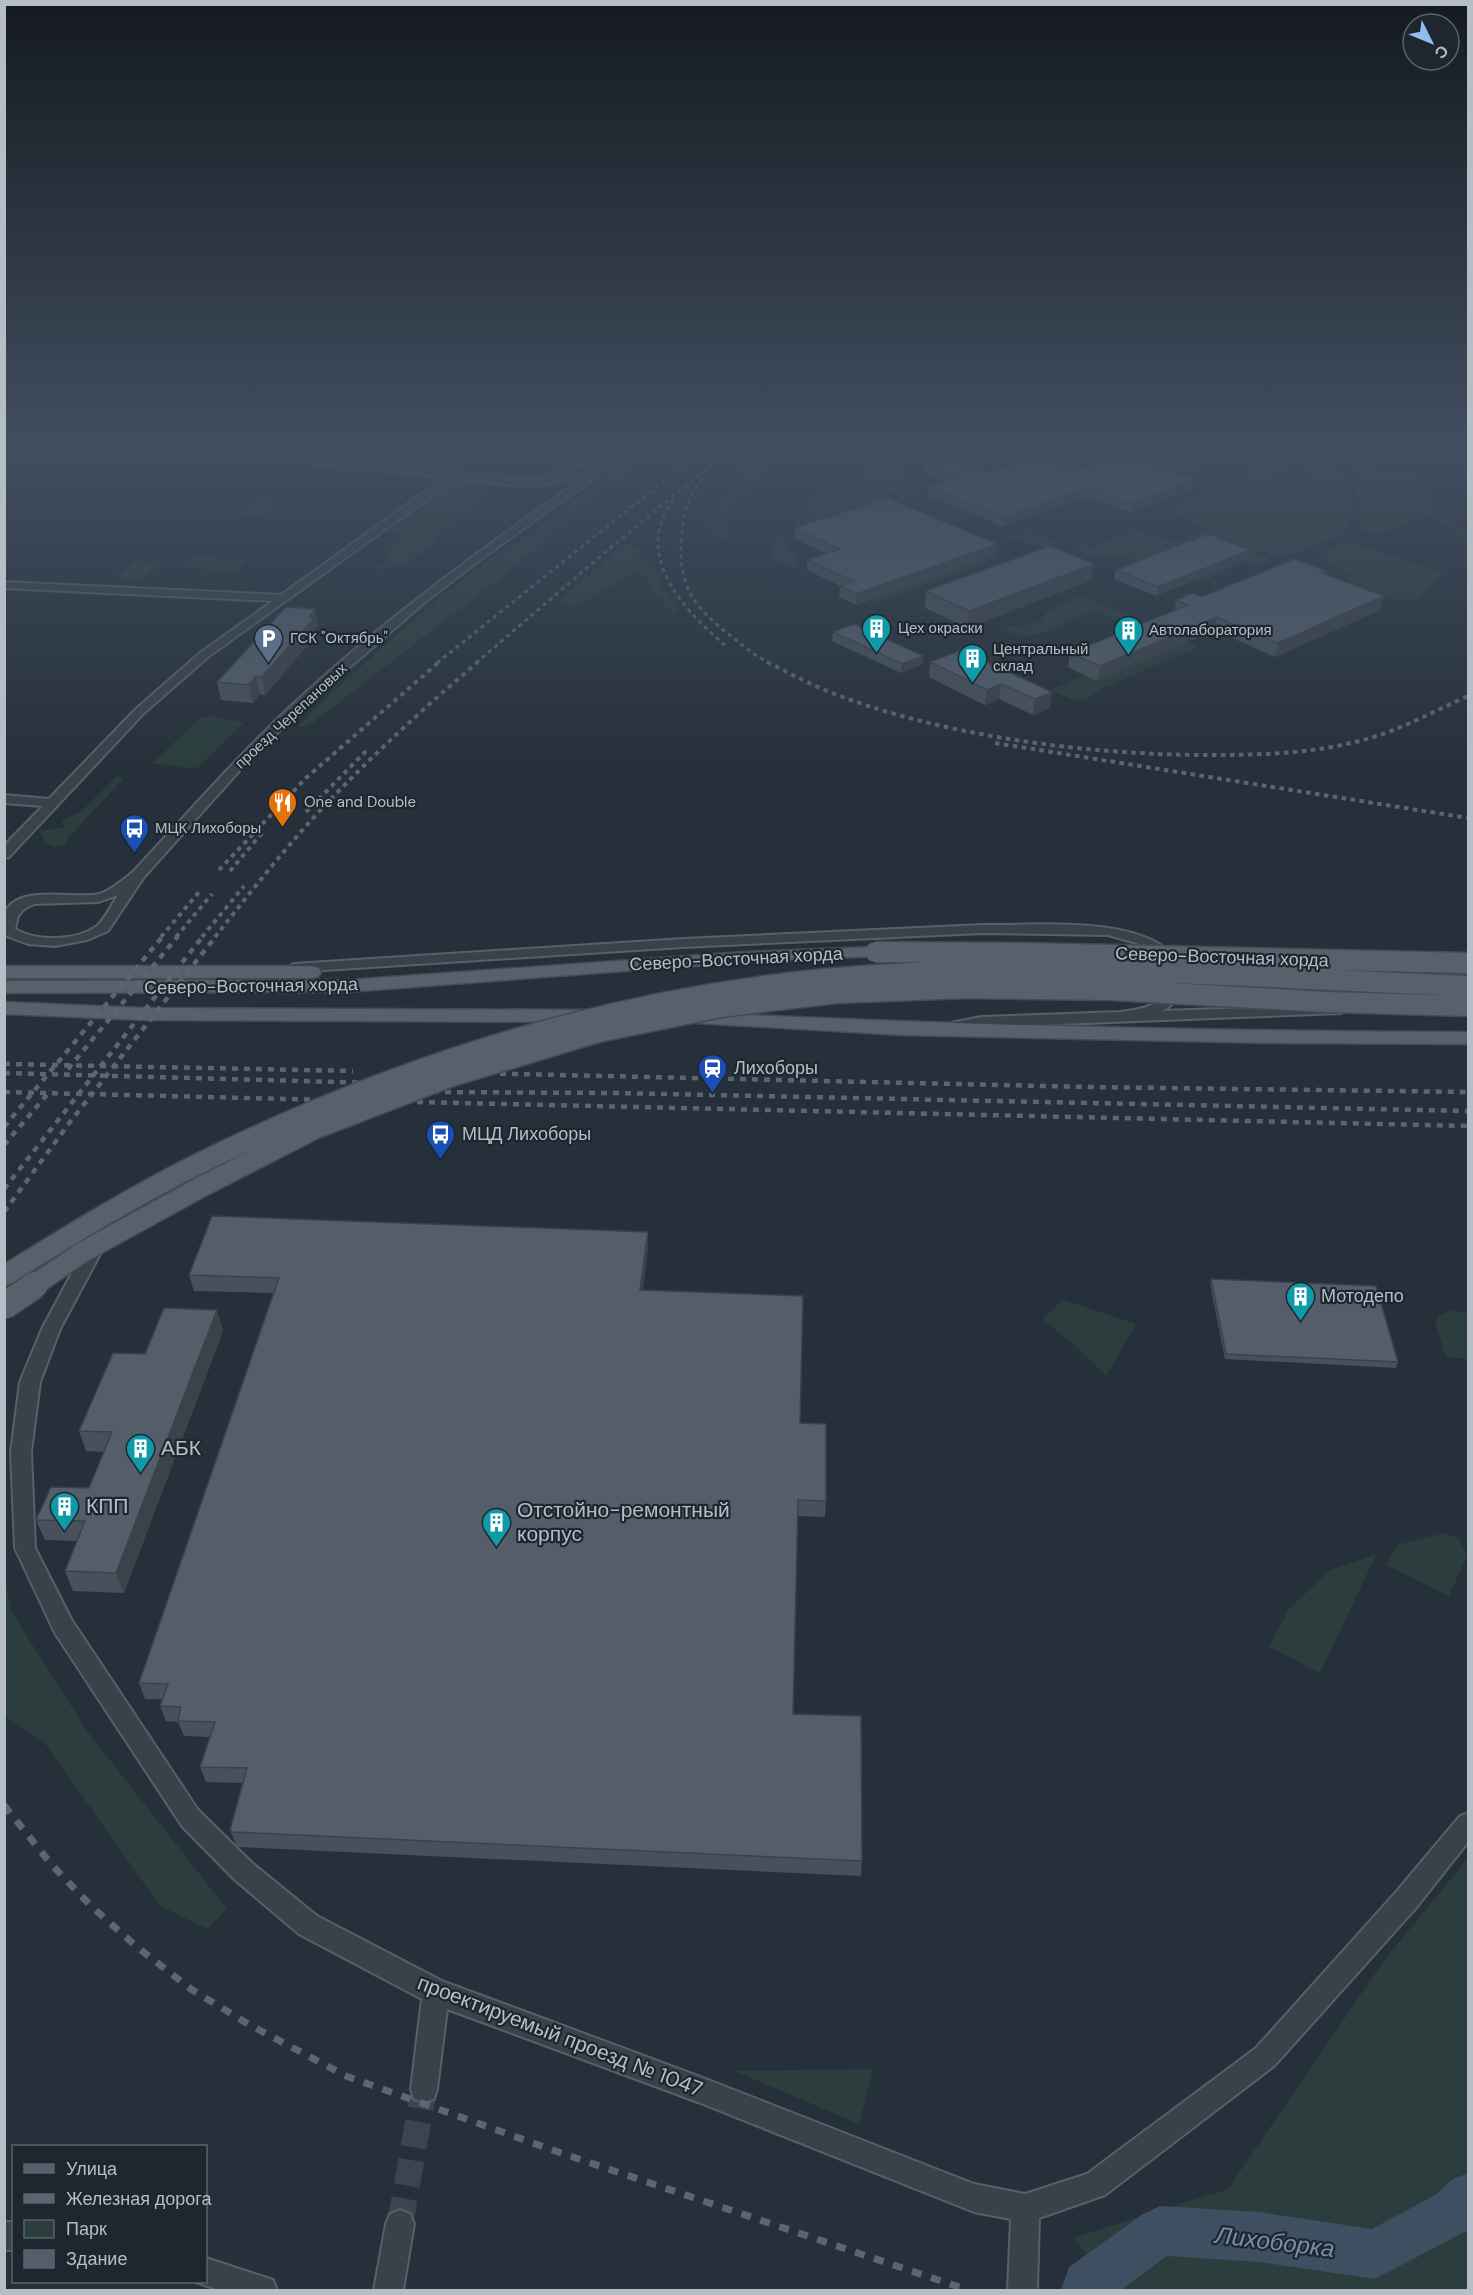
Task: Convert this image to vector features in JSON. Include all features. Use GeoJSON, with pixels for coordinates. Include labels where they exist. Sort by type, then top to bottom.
{"type":"FeatureCollection","features":[{"type":"Feature","properties":{"kind":"main road","name":"Северо-Восточная хорда"},"geometry":{"type":"LineString","coordinates":[[4,987],[325,986],[745,957],[875,952],[1052,951],[1258,960],[1468,963]]}},
{"type":"Feature","properties":{"kind":"main road","name":"Северо-Восточная хорда"},"geometry":{"type":"LineString","coordinates":[[4,1276],[65,1236],[184,1171],[303,1113],[439,1061],[586,1019],[708,994],[824,979],[963,971],[1109,973],[1468,986]]}},
{"type":"Feature","properties":{"kind":"main road"},"geometry":{"type":"LineString","coordinates":[[4,972],[520,974]]}},
{"type":"Feature","properties":{"kind":"main road","name":"Северо-Восточная хорда"},"geometry":{"type":"LineString","coordinates":[[4,1306],[81,1253],[201,1187],[314,1130],[449,1077],[598,1032],[721,1007],[824,994],[967,988],[1112,990],[1328,1002],[1468,1006]]}},
{"type":"Feature","properties":{"kind":"main road","name":"Северо-Восточная хорда"},"geometry":{"type":"LineString","coordinates":[[4,1008],[145,1014],[664,1018],[932,1029],[1277,1037],[1468,1038]]}},
{"type":"Feature","properties":{"kind":"main road"},"geometry":{"type":"LineString","coordinates":[[4,1021],[145,1014]]}},
{"type":"Feature","properties":{"kind":"street"},"geometry":{"type":"LineString","coordinates":[[4,854],[116,735],[163,690],[204,655],[341,555]]}},
{"type":"Feature","properties":{"kind":"street","name":"проезд Черепановых"},"geometry":{"type":"LineString","coordinates":[[139,874],[243,760],[349,661],[420,601],[480,555]]}},
{"type":"Feature","properties":{"kind":"street"},"geometry":{"type":"LineString","coordinates":[[4,585],[281,598]]}},
{"type":"Feature","properties":{"kind":"street"},"geometry":{"type":"LineString","coordinates":[[4,799],[52,803]]}},
{"type":"Feature","properties":{"kind":"street"},"geometry":{"type":"LineString","coordinates":[[139,874],[117,910],[103,928],[95,934],[70,940],[30,940],[16,937],[8,931],[8,921],[20,906],[32,900],[48,896],[99,898],[116,891],[139,874]]}},
{"type":"Feature","properties":{"kind":"street"},"geometry":{"type":"LineString","coordinates":[[223,973],[765,938],[982,929],[1108,931],[1133,936],[1155,946],[1171,959],[1179,974],[1178,989],[1167,1002],[1149,1012],[1124,1016]]}},
{"type":"Feature","properties":{"kind":"street"},"geometry":{"type":"LineString","coordinates":[[932,1029],[981,1022],[1312,1012],[1421,1000],[1468,986]]}},
{"type":"Feature","properties":{"kind":"street","name":"проектируемый проезд № 1047"},"geometry":{"type":"LineString","coordinates":[[114,1211],[51,1329],[30,1382],[21,1452],[25,1548],[63,1626],[190,1818],[243,1871],[308,1925],[436,1992],[698,2089],[974,2198],[1025,2208]]}},
{"type":"Feature","properties":{"kind":"street"},"geometry":{"type":"LineString","coordinates":[[1023,2290],[1025,2208],[1095,2185],[1265,2057],[1406,1900],[1468,1824]]}},
{"type":"Feature","properties":{"kind":"street"},"geometry":{"type":"LineString","coordinates":[[424,2089],[436,1992]]}},
{"type":"Feature","properties":{"kind":"street"},"geometry":{"type":"LineString","coordinates":[[388,2290],[400,2224]]}},
{"type":"Feature","properties":{"kind":"street"},"geometry":{"type":"LineString","coordinates":[[207,2272],[263,2290]]}},
{"type":"Feature","properties":{"kind":"green space"},"geometry":{"type":"Polygon","coordinates":[[[384,555],[418,555],[405,565],[375,569],[390,557],[384,555]]]}},
{"type":"Feature","properties":{"kind":"green space"},"geometry":{"type":"Polygon","coordinates":[[[496,555],[528,555],[307,727],[297,726],[382,647],[496,555]]]}},
{"type":"Feature","properties":{"kind":"green space"},"geometry":{"type":"Polygon","coordinates":[[[612,555],[639,555],[644,562],[653,567],[663,590],[678,608],[675,615],[652,591],[647,577],[634,571],[578,605],[573,606],[560,601],[612,555]]]}},
{"type":"Feature","properties":{"kind":"green space"},"geometry":{"type":"Polygon","coordinates":[[[794,555],[798,566],[784,565],[772,556],[794,555]]]}},
{"type":"Feature","properties":{"kind":"green space"},"geometry":{"type":"Polygon","coordinates":[[[995,555],[1001,557],[876,602],[871,599],[995,555]]]}},
{"type":"Feature","properties":{"kind":"green space"},"geometry":{"type":"Polygon","coordinates":[[[1093,555],[1119,555],[1104,559],[1093,555]]]}},
{"type":"Feature","properties":{"kind":"green space"},"geometry":{"type":"Polygon","coordinates":[[[1119,555],[1156,555],[1138,562],[1119,555]]]}},
{"type":"Feature","properties":{"kind":"green space"},"geometry":{"type":"Polygon","coordinates":[[[1248,555],[1261,555],[1272,561],[1259,566],[1242,563],[1209,577],[1220,583],[1213,587],[1210,586],[1213,584],[1198,579],[1247,559],[1248,555]]]}},
{"type":"Feature","properties":{"kind":"green space"},"geometry":{"type":"Polygon","coordinates":[[[1390,555],[1441,574],[1423,595],[1414,600],[1399,600],[1358,588],[1347,579],[1351,574],[1314,556],[1390,555]]]}},
{"type":"Feature","properties":{"kind":"green space"},"geometry":{"type":"Polygon","coordinates":[[[194,556],[246,560],[237,573],[182,565],[194,556]]]}},
{"type":"Feature","properties":{"kind":"green space"},"geometry":{"type":"Polygon","coordinates":[[[136,561],[161,563],[141,580],[117,577],[136,561]]]}},
{"type":"Feature","properties":{"kind":"green space"},"geometry":{"type":"Polygon","coordinates":[[[1079,596],[1129,615],[1116,620],[1092,610],[1049,631],[1026,636],[1005,629],[1011,626],[1020,628],[1042,619],[1045,613],[1079,596]]]}},
{"type":"Feature","properties":{"kind":"green space"},"geometry":{"type":"Polygon","coordinates":[[[1187,642],[1198,647],[1103,688],[1085,700],[1071,699],[1053,689],[1085,675],[1098,680],[1187,642]]]}},
{"type":"Feature","properties":{"kind":"green space"},"geometry":{"type":"Polygon","coordinates":[[[209,716],[244,722],[199,767],[190,769],[153,763],[200,718],[209,716]]]}},
{"type":"Feature","properties":{"kind":"green space"},"geometry":{"type":"Polygon","coordinates":[[[117,776],[124,778],[63,846],[53,847],[43,840],[40,831],[64,827],[62,821],[84,809],[117,776]]]}},
{"type":"Feature","properties":{"kind":"green space"},"geometry":{"type":"Polygon","coordinates":[[[1063,1300],[1136,1324],[1106,1376],[1073,1344],[1042,1319],[1063,1300]]]}},
{"type":"Feature","properties":{"kind":"green space"},"geometry":{"type":"Polygon","coordinates":[[[1450,1311],[1468,1312],[1468,1359],[1446,1357],[1435,1322],[1440,1315],[1450,1311]]]}},
{"type":"Feature","properties":{"kind":"green space"},"geometry":{"type":"Polygon","coordinates":[[[1445,1533],[1458,1538],[1467,1555],[1449,1596],[1387,1565],[1397,1545],[1445,1533]]]}},
{"type":"Feature","properties":{"kind":"green space"},"geometry":{"type":"Polygon","coordinates":[[[1376,1555],[1320,1673],[1269,1647],[1289,1609],[1330,1570],[1376,1555]]]}},
{"type":"Feature","properties":{"kind":"green space"},"geometry":{"type":"Polygon","coordinates":[[[5,1575],[11,1611],[87,1731],[227,1909],[208,1929],[160,1906],[44,1742],[5,1716],[5,1575]]]}},
{"type":"Feature","properties":{"kind":"green space"},"geometry":{"type":"Polygon","coordinates":[[[1468,1858],[1468,2290],[1116,2290],[1073,2238],[1228,2189],[1383,1962],[1468,1858]]]}},
{"type":"Feature","properties":{"kind":"green space"},"geometry":{"type":"Polygon","coordinates":[[[873,2069],[859,2124],[735,2071],[873,2069]]]}},
{"type":"Feature","properties":{"kind":"building"},"geometry":{"type":"Polygon","coordinates":[[[822,555],[966,555],[856,594],[840,586],[853,581],[807,560],[822,555]]]}},
{"type":"Feature","properties":{"kind":"building"},"geometry":{"type":"Polygon","coordinates":[[[1025,555],[1072,555],[1094,564],[969,611],[926,591],[1025,555]]]}},
{"type":"Feature","properties":{"kind":"building"},"geometry":{"type":"Polygon","coordinates":[[[1154,555],[1237,555],[1158,587],[1116,570],[1154,555]]]}},
{"type":"Feature","properties":{"kind":"building"},"geometry":{"type":"Polygon","coordinates":[[[1294,559],[1326,571],[1321,573],[1384,596],[1278,643],[1217,617],[1100,666],[1070,653],[1188,605],[1176,600],[1193,593],[1202,597],[1294,559]]]}},
{"type":"Feature","properties":{"kind":"building"},"geometry":{"type":"Polygon","coordinates":[[[286,607],[315,609],[309,617],[315,617],[262,677],[256,676],[249,685],[217,682],[286,607]]]}},
{"type":"Feature","properties":{"kind":"building"},"geometry":{"type":"Polygon","coordinates":[[[854,624],[923,656],[902,664],[833,632],[854,624]]]}},
{"type":"Feature","properties":{"kind":"building"},"geometry":{"type":"Polygon","coordinates":[[[961,650],[1052,692],[1035,699],[1001,684],[987,690],[930,662],[961,650]]]}},
{"type":"Feature","properties":{"kind":"building","name":"Отстойно-ремонтный корпус"},"geometry":{"type":"Polygon","coordinates":[[[212,1216],[648,1232],[640,1290],[803,1296],[800,1423],[826,1424],[826,1501],[798,1500],[793,1714],[861,1716],[862,1861],[233,1832],[230,1830],[247,1768],[200,1767],[215,1722],[178,1721],[181,1707],[160,1706],[168,1684],[139,1683],[279,1278],[189,1275],[212,1216]]]}},
{"type":"Feature","properties":{"kind":"building","name":"Мотодепо"},"geometry":{"type":"Polygon","coordinates":[[[1211,1279],[1376,1286],[1398,1362],[1226,1354],[1211,1279]]]}},
{"type":"Feature","properties":{"kind":"building","name":"АБК"},"geometry":{"type":"Polygon","coordinates":[[[164,1308],[217,1310],[116,1573],[65,1571],[85,1521],[36,1520],[51,1487],[89,1488],[112,1432],[79,1431],[113,1353],[145,1354],[164,1308]]]}},
{"type":"Feature","properties":{"kind":"waterway","name":"Лихоборка"},"geometry":{"type":"LineString","coordinates":[[1086,2290],[1087,2285],[1160,2231],[1259,2237],[1375,2254],[1454,2211],[1468,2197]]}},
{"type":"Feature","properties":{"kind":"tunnel"},"geometry":{"type":"LineString","coordinates":[[400,2224],[424,2089]]}},
{"type":"Feature","properties":{"kind":"railway"},"geometry":{"type":"LineString","coordinates":[[437,663],[571,555]]}},
{"type":"Feature","properties":{"kind":"railway"},"geometry":{"type":"LineString","coordinates":[[476,663],[602,555]]}},
{"type":"Feature","properties":{"kind":"railway"},"geometry":{"type":"LineString","coordinates":[[660,555],[665,575],[674,591],[699,621],[726,646]]}},
{"type":"Feature","properties":{"kind":"railway"},"geometry":{"type":"LineString","coordinates":[[681,555],[682,568],[690,594],[707,616],[750,651],[770,663]]}},
{"type":"Feature","properties":{"kind":"railway"},"geometry":{"type":"LineString","coordinates":[[219,870],[306,778],[439,662]]}},
{"type":"Feature","properties":{"kind":"railway"},"geometry":{"type":"LineString","coordinates":[[215,937],[285,850],[330,800],[402,729],[478,662]]}},
{"type":"Feature","properties":{"kind":"railway"},"geometry":{"type":"LineString","coordinates":[[767,662],[820,688],[864,704],[960,730],[1061,746],[1160,754],[1262,754],[1337,746],[1384,733],[1468,696]]}},
{"type":"Feature","properties":{"kind":"railway"},"geometry":{"type":"LineString","coordinates":[[995,743],[1468,818]]}},
{"type":"Feature","properties":{"kind":"railway"},"geometry":{"type":"LineString","coordinates":[[306,812],[369,748]]}},
{"type":"Feature","properties":{"kind":"railway"},"geometry":{"type":"LineString","coordinates":[[230,871],[263,832]]}},
{"type":"Feature","properties":{"kind":"railway"},"geometry":{"type":"LineString","coordinates":[[202,937],[244,886]]}},
{"type":"Feature","properties":{"kind":"railway"},"geometry":{"type":"LineString","coordinates":[[161,937],[199,892]]}},
{"type":"Feature","properties":{"kind":"railway"},"geometry":{"type":"LineString","coordinates":[[176,937],[212,894]]}},
{"type":"Feature","properties":{"kind":"railway"},"geometry":{"type":"LineString","coordinates":[[56,1065],[163,936]]}},
{"type":"Feature","properties":{"kind":"railway"},"geometry":{"type":"LineString","coordinates":[[71,1065],[178,936]]}},
{"type":"Feature","properties":{"kind":"railway"},"geometry":{"type":"LineString","coordinates":[[101,1066],[203,936]]}},
{"type":"Feature","properties":{"kind":"railway"},"geometry":{"type":"LineString","coordinates":[[114,1066],[216,936]]}},
{"type":"Feature","properties":{"kind":"railway"},"geometry":{"type":"LineString","coordinates":[[4,1064],[56,1065]]}},
{"type":"Feature","properties":{"kind":"railway"},"geometry":{"type":"LineString","coordinates":[[48,1074],[56,1065]]}},
{"type":"Feature","properties":{"kind":"railway"},"geometry":{"type":"LineString","coordinates":[[56,1065],[71,1065]]}},
{"type":"Feature","properties":{"kind":"railway"},"geometry":{"type":"LineString","coordinates":[[68,1069],[71,1065]]}},
{"type":"Feature","properties":{"kind":"railway"},"geometry":{"type":"LineString","coordinates":[[71,1065],[101,1066]]}},
{"type":"Feature","properties":{"kind":"railway"},"geometry":{"type":"LineString","coordinates":[[93,1075],[101,1066]]}},
{"type":"Feature","properties":{"kind":"railway"},"geometry":{"type":"LineString","coordinates":[[101,1066],[114,1066]]}},
{"type":"Feature","properties":{"kind":"railway"},"geometry":{"type":"LineString","coordinates":[[106,1076],[114,1066]]}},
{"type":"Feature","properties":{"kind":"railway"},"geometry":{"type":"LineString","coordinates":[[114,1066],[353,1071]]}},
{"type":"Feature","properties":{"kind":"railway"},"geometry":{"type":"LineString","coordinates":[[428,1072],[1088,1087],[1468,1092]]}},
{"type":"Feature","properties":{"kind":"railway"},"geometry":{"type":"LineString","coordinates":[[4,1073],[48,1074]]}},
{"type":"Feature","properties":{"kind":"railway"},"geometry":{"type":"LineString","coordinates":[[33,1093],[48,1074]]}},
{"type":"Feature","properties":{"kind":"railway"},"geometry":{"type":"LineString","coordinates":[[48,1074],[93,1075]]}},
{"type":"Feature","properties":{"kind":"railway"},"geometry":{"type":"LineString","coordinates":[[79,1094],[93,1075]]}},
{"type":"Feature","properties":{"kind":"railway"},"geometry":{"type":"LineString","coordinates":[[93,1075],[106,1076]]}},
{"type":"Feature","properties":{"kind":"railway"},"geometry":{"type":"LineString","coordinates":[[92,1094],[106,1076]]}},
{"type":"Feature","properties":{"kind":"railway"},"geometry":{"type":"LineString","coordinates":[[106,1076],[375,1083]]}},
{"type":"Feature","properties":{"kind":"railway"},"geometry":{"type":"LineString","coordinates":[[48,1093],[51,1090]]}},
{"type":"Feature","properties":{"kind":"railway"},"geometry":{"type":"LineString","coordinates":[[4,1092],[33,1093]]}},
{"type":"Feature","properties":{"kind":"railway"},"geometry":{"type":"LineString","coordinates":[[421,1092],[618,1093],[1468,1111]]}},
{"type":"Feature","properties":{"kind":"railway"},"geometry":{"type":"LineString","coordinates":[[4,1127],[33,1093]]}},
{"type":"Feature","properties":{"kind":"railway"},"geometry":{"type":"LineString","coordinates":[[33,1093],[48,1093]]}},
{"type":"Feature","properties":{"kind":"railway"},"geometry":{"type":"LineString","coordinates":[[4,1145],[48,1093]]}},
{"type":"Feature","properties":{"kind":"railway"},"geometry":{"type":"LineString","coordinates":[[48,1093],[79,1094]]}},
{"type":"Feature","properties":{"kind":"railway"},"geometry":{"type":"LineString","coordinates":[[4,1189],[79,1094]]}},
{"type":"Feature","properties":{"kind":"railway"},"geometry":{"type":"LineString","coordinates":[[79,1094],[92,1094]]}},
{"type":"Feature","properties":{"kind":"railway"},"geometry":{"type":"LineString","coordinates":[[4,1212],[92,1094]]}},
{"type":"Feature","properties":{"kind":"railway"},"geometry":{"type":"LineString","coordinates":[[92,1094],[368,1101]]}},
{"type":"Feature","properties":{"kind":"railway"},"geometry":{"type":"LineString","coordinates":[[417,1102],[1468,1126]]}},
{"type":"Feature","properties":{"kind":"railway"},"geometry":{"type":"LineString","coordinates":[[4,1805],[51,1864],[91,1906],[137,1947],[191,1989],[248,2024],[346,2076],[561,2153],[968,2290]]}},
{"type":"Feature","properties":{"kind":"place","name":"Цех окраски"},"geometry":{"type":"Point","coordinates":[877,654]}},
{"type":"Feature","properties":{"kind":"place","name":"Автолаборатория"},"geometry":{"type":"Point","coordinates":[1128,656]}},
{"type":"Feature","properties":{"kind":"place","name":"ГСК \"Октябрь\""},"geometry":{"type":"Point","coordinates":[269,664]}},
{"type":"Feature","properties":{"kind":"place","name":"Центральный склад"},"geometry":{"type":"Point","coordinates":[972,684]}},
{"type":"Feature","properties":{"kind":"place","name":"One and Double"},"geometry":{"type":"Point","coordinates":[283,828]}},
{"type":"Feature","properties":{"kind":"place","name":"МЦК Лихоборы"},"geometry":{"type":"Point","coordinates":[134,854]}},
{"type":"Feature","properties":{"kind":"place","name":"Лихоборы"},"geometry":{"type":"Point","coordinates":[713,1094]}},
{"type":"Feature","properties":{"kind":"place","name":"МЦД Лихоборы"},"geometry":{"type":"Point","coordinates":[441,1160]}},
{"type":"Feature","properties":{"kind":"place","name":"Мотодепо"},"geometry":{"type":"Point","coordinates":[1300,1322]}},
{"type":"Feature","properties":{"kind":"place","name":"АБК"},"geometry":{"type":"Point","coordinates":[140,1474]}},
{"type":"Feature","properties":{"kind":"place","name":"КПП"},"geometry":{"type":"Point","coordinates":[65,1532]}},
{"type":"Feature","properties":{"kind":"place","name":"Отстойно-ремонтный корпус"},"geometry":{"type":"Point","coordinates":[496,1548]}}]}
